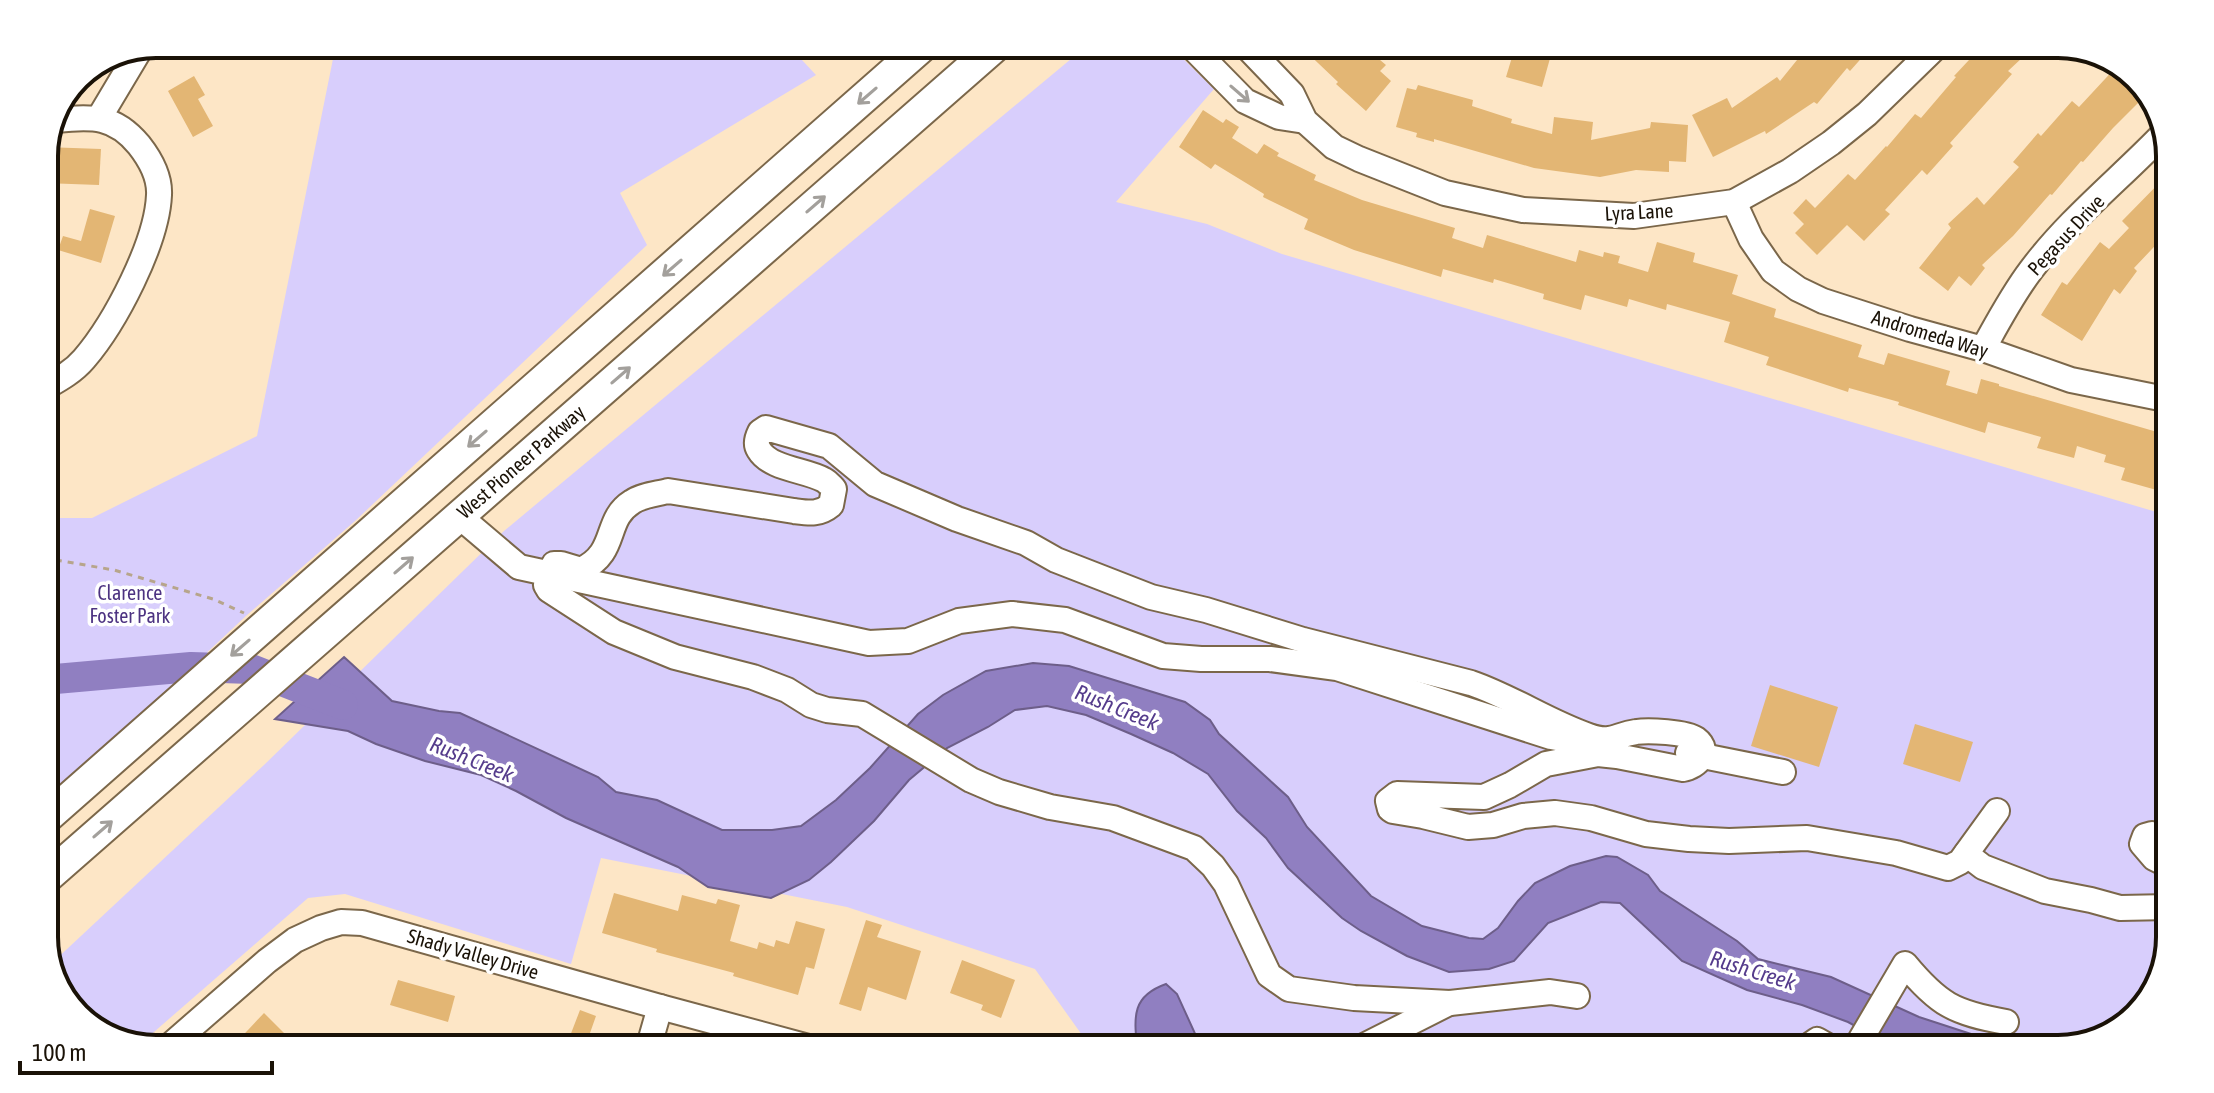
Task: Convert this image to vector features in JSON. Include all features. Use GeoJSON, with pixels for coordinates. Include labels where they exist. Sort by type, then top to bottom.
{"type":"FeatureCollection","features":[{"type":"Feature","properties":{"kind":"main road"},"geometry":{"type":"LineString","coordinates":[[58,808],[909,58]]}},
{"type":"Feature","properties":{"kind":"main road","name":"West Pioneer Parkway"},"geometry":{"type":"LineString","coordinates":[[58,868],[982,58]]}},
{"type":"Feature","properties":{"kind":"street","name":"Lyra Lane"},"geometry":{"type":"LineString","coordinates":[[1203,58],[1245,101],[1279,117],[1305,121]]}},
{"type":"Feature","properties":{"kind":"street","name":"Lyra Lane"},"geometry":{"type":"LineString","coordinates":[[1257,58],[1292,94],[1305,121],[1334,147],[1359,159],[1445,193],[1523,210],[1634,216],[1734,202],[1790,171],[1831,143],[1867,114],[1925,58]]}},
{"type":"Feature","properties":{"kind":"street"},"geometry":{"type":"LineString","coordinates":[[99,118],[133,61]]}},
{"type":"Feature","properties":{"kind":"street"},"geometry":{"type":"LineString","coordinates":[[58,380],[83,360],[106,327],[138,270],[152,232],[160,196],[153,166],[141,148],[118,125],[99,118],[65,119]]}},
{"type":"Feature","properties":{"kind":"street","name":"Pegasus Drive"},"geometry":{"type":"LineString","coordinates":[[1983,349],[2032,269],[2076,220],[2155,142]]}},
{"type":"Feature","properties":{"kind":"street","name":"Andromeda Way"},"geometry":{"type":"LineString","coordinates":[[1734,202],[1751,239],[1773,271],[1798,289],[1823,301],[1983,349],[2071,380],[2156,397]]}},
{"type":"Feature","properties":{"kind":"street"},"geometry":{"type":"LineString","coordinates":[[1577,996],[1550,992],[1450,1003],[1354,998],[1289,989],[1269,975],[1226,884],[1194,848],[1113,818],[1050,807],[999,792],[971,780],[862,714],[811,705],[787,690],[753,677],[675,657],[614,632],[549,590],[546,585],[549,573],[554,564],[581,570],[592,565],[606,549],[617,517],[630,502],[654,494],[668,491],[814,514],[823,512],[831,505],[834,489],[825,480],[764,456],[757,443],[760,432],[766,428],[829,446],[875,484],[957,519],[1026,543],[1056,560],[1151,597],[1471,683],[1498,692],[1556,722],[1603,740],[1645,731],[1693,737],[1701,744],[1702,756],[1698,763],[1683,769],[1598,754],[1568,758],[1546,764],[1484,797],[1397,794],[1390,798],[1388,805],[1393,811],[1468,827],[1555,813],[1591,818],[1646,834],[1689,839],[1807,838],[1896,853],[1948,868],[1960,862],[1997,811]]}},
{"type":"Feature","properties":{"kind":"street"},"geometry":{"type":"LineString","coordinates":[[459,516],[519,567],[869,643],[908,641],[959,621],[1012,614],[1065,620],[1163,656],[1270,659],[1337,668],[1551,737],[1702,756],[1783,772]]}},
{"type":"Feature","properties":{"kind":"street"},"geometry":{"type":"LineString","coordinates":[[2156,835],[2148,834],[2142,844],[2156,859]]}},
{"type":"Feature","properties":{"kind":"street"},"geometry":{"type":"LineString","coordinates":[[1966,854],[1983,867],[2045,891],[2120,908],[2156,907]]}},
{"type":"Feature","properties":{"kind":"street","name":"Shady Valley Drive"},"geometry":{"type":"LineString","coordinates":[[183,1035],[295,940],[341,922],[362,923],[764,1035]]}},
{"type":"Feature","properties":{"kind":"street"},"geometry":{"type":"LineString","coordinates":[[1863,1035],[1905,964],[1941,1001],[1970,1016],[2006,1022]]}},
{"type":"Feature","properties":{"kind":"street"},"geometry":{"type":"LineString","coordinates":[[1386,1035],[1450,1003]]}},
{"type":"Feature","properties":{"kind":"street"},"geometry":{"type":"LineString","coordinates":[[652,1035],[660,1007]]}},
{"type":"Feature","properties":{"kind":"path"},"geometry":{"type":"LineString","coordinates":[[58,560],[114,570],[213,599],[247,615]]}},
{"type":"Feature","properties":{"kind":"green space","name":"Clarence Foster Park"},"geometry":{"type":"Polygon","coordinates":[[[333,58],[800,58],[816,75],[620,193],[647,245],[355,521],[247,615],[58,792],[58,518],[92,518],[257,436],[333,58]]]}},
{"type":"Feature","properties":{"kind":"green space"},"geometry":{"type":"Polygon","coordinates":[[[1072,58],[1182,58],[1214,89],[1116,202],[1207,224],[1282,254],[2156,512],[2156,937],[2151,969],[2140,992],[2113,1019],[2084,1032],[2058,1035],[1082,1035],[1035,969],[847,907],[601,858],[571,964],[345,894],[308,898],[151,1034],[124,1030],[91,1011],[74,992],[60,956],[264,765],[504,531],[1072,58]]]}},
{"type":"Feature","properties":{"kind":"water"},"geometry":{"type":"Polygon","coordinates":[[[344,657],[392,701],[460,713],[598,777],[616,792],[657,800],[722,830],[772,830],[801,826],[836,800],[870,768],[918,714],[943,695],[986,671],[1033,663],[1069,666],[1185,702],[1210,720],[1219,734],[1288,797],[1307,827],[1371,896],[1422,926],[1483,939],[1498,928],[1535,883],[1570,866],[1606,856],[1617,857],[1648,875],[1660,891],[1737,941],[1758,959],[1831,977],[1919,1017],[1974,1035],[1872,1035],[1848,1022],[1802,1005],[1747,990],[1682,961],[1620,903],[1601,902],[1548,923],[1514,961],[1489,969],[1449,972],[1407,956],[1342,918],[1288,868],[1266,838],[1237,811],[1208,774],[1173,753],[1131,734],[1086,715],[1047,706],[1015,710],[947,748],[909,780],[874,821],[831,862],[809,880],[771,898],[708,887],[678,867],[566,818],[481,775],[425,761],[348,731],[275,719],[344,657]]]}},
{"type":"Feature","properties":{"kind":"water"},"geometry":{"type":"Polygon","coordinates":[[[1166,984],[1177,994],[1196,1035],[1136,1035],[1138,1008],[1141,1001],[1166,984]]]}},
{"type":"Feature","properties":{"kind":"building"},"geometry":{"type":"Polygon","coordinates":[[[1313,58],[1378,58],[1386,65],[1380,71],[1391,81],[1366,111],[1336,84],[1338,82],[1313,58]]]}},
{"type":"Feature","properties":{"kind":"building"},"geometry":{"type":"Polygon","coordinates":[[[1512,58],[1550,58],[1542,87],[1506,77],[1512,58]]]}},
{"type":"Feature","properties":{"kind":"building"},"geometry":{"type":"Polygon","coordinates":[[[1799,58],[1862,58],[1850,71],[1847,68],[1817,104],[1814,102],[1766,134],[1765,131],[1713,157],[1692,115],[1727,98],[1732,108],[1777,77],[1780,81],[1799,58]]]}},
{"type":"Feature","properties":{"kind":"building"},"geometry":{"type":"Polygon","coordinates":[[[1971,58],[2022,58],[2008,71],[2012,74],[1950,143],[1953,146],[1927,175],[1922,170],[1885,210],[1890,214],[1864,241],[1847,225],[1817,255],[1795,233],[1804,224],[1793,213],[1806,199],[1815,208],[1848,174],[1855,180],[1915,114],[1921,118],[1971,58]]]}},
{"type":"Feature","properties":{"kind":"building"},"geometry":{"type":"Polygon","coordinates":[[[2111,73],[2140,101],[1982,265],[1985,268],[1971,286],[1959,276],[1948,291],[1919,268],[1951,228],[1948,224],[1977,197],[1984,205],[2019,167],[2013,162],[2038,133],[2041,136],[2072,101],[2079,107],[2111,73]]]}},
{"type":"Feature","properties":{"kind":"building"},"geometry":{"type":"Polygon","coordinates":[[[194,76],[205,95],[198,99],[213,126],[193,137],[168,91],[194,76]]]}},
{"type":"Feature","properties":{"kind":"building"},"geometry":{"type":"Polygon","coordinates":[[[1418,85],[1473,100],[1472,106],[1512,119],[1511,123],[1552,134],[1554,117],[1593,122],[1591,140],[1650,128],[1651,122],[1688,125],[1686,162],[1669,161],[1669,172],[1636,170],[1600,177],[1534,168],[1434,139],[1434,142],[1416,137],[1417,133],[1396,127],[1407,88],[1416,90],[1418,85]]]}},
{"type":"Feature","properties":{"kind":"building"},"geometry":{"type":"Polygon","coordinates":[[[1203,110],[1223,123],[1226,119],[1239,127],[1232,138],[1257,154],[1264,144],[1279,153],[1277,156],[1316,175],[1314,180],[1362,200],[1455,228],[1452,238],[1483,248],[1487,235],[1576,262],[1579,250],[1603,257],[1604,252],[1620,256],[1618,263],[1648,272],[1657,242],[1695,253],[1693,262],[1738,275],[1732,294],[1776,309],[1774,317],[1862,345],[1858,357],[1884,365],[1888,353],[1950,371],[1946,385],[1977,394],[1981,379],[2156,432],[2156,490],[2121,480],[2125,468],[2104,462],[2106,455],[2077,446],[2074,458],[2037,448],[2041,437],[1988,422],[1985,433],[1898,405],[1899,402],[1849,388],[1848,392],[1766,365],[1769,357],[1724,342],[1730,322],[1667,304],[1666,310],[1629,299],[1627,307],[1585,295],[1581,310],[1543,299],[1544,294],[1494,279],[1493,283],[1443,269],[1441,277],[1354,250],[1304,229],[1308,219],[1263,197],[1264,194],[1215,164],[1211,169],[1179,147],[1203,110]]]}},
{"type":"Feature","properties":{"kind":"building"},"geometry":{"type":"Polygon","coordinates":[[[58,147],[101,149],[99,185],[58,184],[58,147]]]}},
{"type":"Feature","properties":{"kind":"building"},"geometry":{"type":"Polygon","coordinates":[[[2156,186],[2156,245],[2134,268],[2137,271],[2120,294],[2114,289],[2082,341],[2041,315],[2062,282],[2067,285],[2100,242],[2109,249],[2129,228],[2122,221],[2156,186]]]}},
{"type":"Feature","properties":{"kind":"building"},"geometry":{"type":"Polygon","coordinates":[[[90,209],[115,216],[101,263],[58,250],[63,236],[81,241],[90,209]]]}},
{"type":"Feature","properties":{"kind":"building"},"geometry":{"type":"Polygon","coordinates":[[[1770,685],[1838,707],[1819,767],[1751,746],[1770,685]]]}},
{"type":"Feature","properties":{"kind":"building"},"geometry":{"type":"Polygon","coordinates":[[[1915,724],[1973,742],[1960,782],[1903,764],[1915,724]]]}},
{"type":"Feature","properties":{"kind":"building"},"geometry":{"type":"Polygon","coordinates":[[[614,893],[678,911],[682,895],[716,904],[718,899],[740,905],[730,941],[757,949],[759,942],[774,947],[776,940],[789,944],[796,921],[825,929],[814,969],[806,967],[798,995],[602,933],[614,893]]]}},
{"type":"Feature","properties":{"kind":"building"},"geometry":{"type":"Polygon","coordinates":[[[866,920],[882,925],[877,937],[921,951],[906,1000],[868,987],[861,1011],[839,1004],[866,920]]]}},
{"type":"Feature","properties":{"kind":"building"},"geometry":{"type":"Polygon","coordinates":[[[962,960],[1015,980],[1001,1018],[981,1010],[983,1005],[950,993],[962,960]]]}},
{"type":"Feature","properties":{"kind":"building"},"geometry":{"type":"Polygon","coordinates":[[[398,980],[455,996],[448,1022],[390,1005],[398,980]]]}},
{"type":"Feature","properties":{"kind":"building"},"geometry":{"type":"Polygon","coordinates":[[[580,1010],[596,1016],[590,1033],[596,1035],[570,1035],[580,1010]]]}},
{"type":"Feature","properties":{"kind":"building"},"geometry":{"type":"Polygon","coordinates":[[[264,1013],[286,1035],[243,1035],[264,1013]]]}},
{"type":"Feature","properties":{"kind":"waterway","name":"Rush Creek"},"geometry":{"type":"LineString","coordinates":[[58,679],[191,667],[251,669],[343,705]]}}]}
